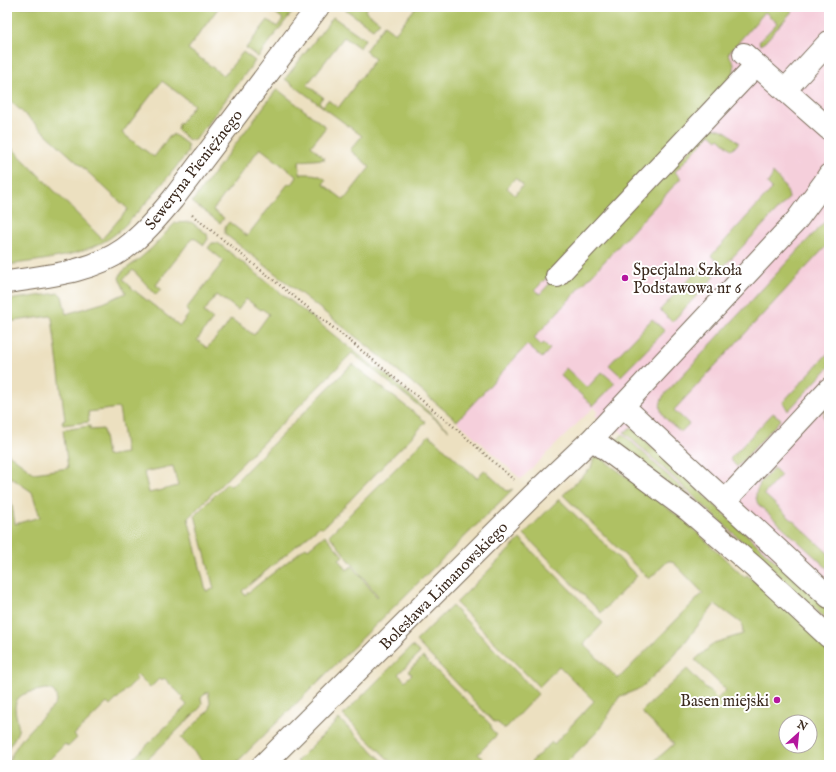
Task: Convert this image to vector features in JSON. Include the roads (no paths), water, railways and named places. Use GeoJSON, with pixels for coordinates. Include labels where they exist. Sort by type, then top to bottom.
{"type":"FeatureCollection","features":[{"type":"Feature","properties":{"kind":"street","name":"Seweryna Pieniężnego"},"geometry":{"type":"LineString","coordinates":[[7,282],[56,275],[95,264],[113,256],[132,242],[173,199],[318,7]]}},
{"type":"Feature","properties":{"kind":"street"},"geometry":{"type":"LineString","coordinates":[[785,90],[829,42]]}},
{"type":"Feature","properties":{"kind":"street"},"geometry":{"type":"LineString","coordinates":[[557,276],[750,60],[829,130]]}},
{"type":"Feature","properties":{"kind":"street","name":"Bolesława Limanowskiego"},"geometry":{"type":"LineString","coordinates":[[263,765],[532,496],[592,439],[796,221],[829,174]]}},
{"type":"Feature","properties":{"kind":"street"},"geometry":{"type":"LineString","coordinates":[[725,501],[829,389]]}},
{"type":"Feature","properties":{"kind":"street"},"geometry":{"type":"LineString","coordinates":[[623,406],[829,597]]}},
{"type":"Feature","properties":{"kind":"street"},"geometry":{"type":"LineString","coordinates":[[592,439],[688,510],[755,568],[829,637]]}},
{"type":"Feature","properties":{"kind":"place","name":"Specjalna Szkoła Podstawowa nr 6"},"geometry":{"type":"Point","coordinates":[625,278]}},
{"type":"Feature","properties":{"kind":"place","name":"Basen miejski"},"geometry":{"type":"Point","coordinates":[777,700]}}]}
